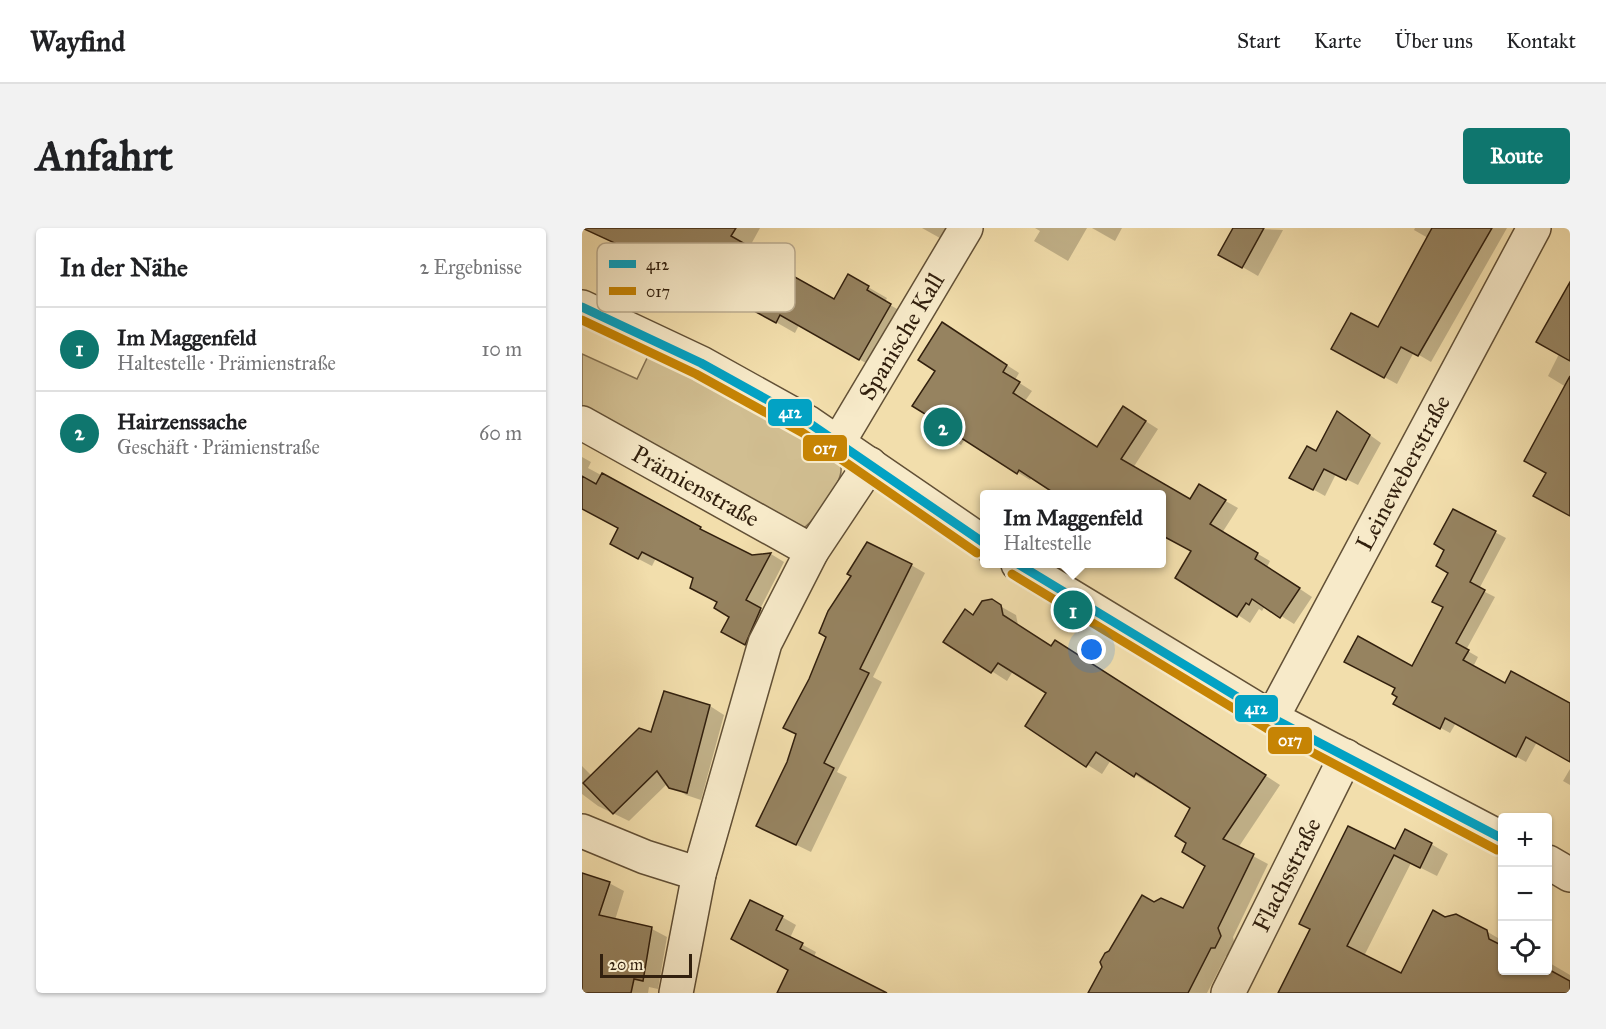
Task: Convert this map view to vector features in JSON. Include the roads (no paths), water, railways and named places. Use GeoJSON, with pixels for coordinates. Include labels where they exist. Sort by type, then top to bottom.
{"type":"FeatureCollection","features":[{"type":"Feature","properties":{"kind":"street","name":"Spanische Kall"},"geometry":{"type":"LineString","coordinates":[[838,443],[966,228]]}},
{"type":"Feature","properties":{"kind":"street","name":"Leineweberstraße"},"geometry":{"type":"LineString","coordinates":[[1272,718],[1534,228]]}},
{"type":"Feature","properties":{"kind":"street"},"geometry":{"type":"LineString","coordinates":[[582,307],[701,363],[809,423],[980,540]]}},
{"type":"Feature","properties":{"kind":"street","name":"Prämienstraße"},"geometry":{"type":"LineString","coordinates":[[582,423],[812,550]]}},
{"type":"Feature","properties":{"kind":"street"},"geometry":{"type":"LineString","coordinates":[[676,993],[699,874],[765,643],[812,550],[870,465]]}},
{"type":"Feature","properties":{"kind":"street"},"geometry":{"type":"LineString","coordinates":[[1025,568],[1272,718],[1498,835]]}},
{"type":"Feature","properties":{"kind":"street","name":"Flachsstraße"},"geometry":{"type":"LineString","coordinates":[[1228,993],[1346,756]]}},
{"type":"Feature","properties":{"kind":"street"},"geometry":{"type":"LineString","coordinates":[[582,831],[645,857],[699,874]]}},
{"type":"Feature","properties":{"kind":"street"},"geometry":{"type":"LineString","coordinates":[[1552,864],[1570,875]]}},
{"type":"Feature","properties":{"kind":"place","name":"Hairzenssache"},"geometry":{"type":"Point","coordinates":[943,427]}},
{"type":"Feature","properties":{"kind":"place","name":"Im Maggenfeld"},"geometry":{"type":"Point","coordinates":[1073,610]}}]}
